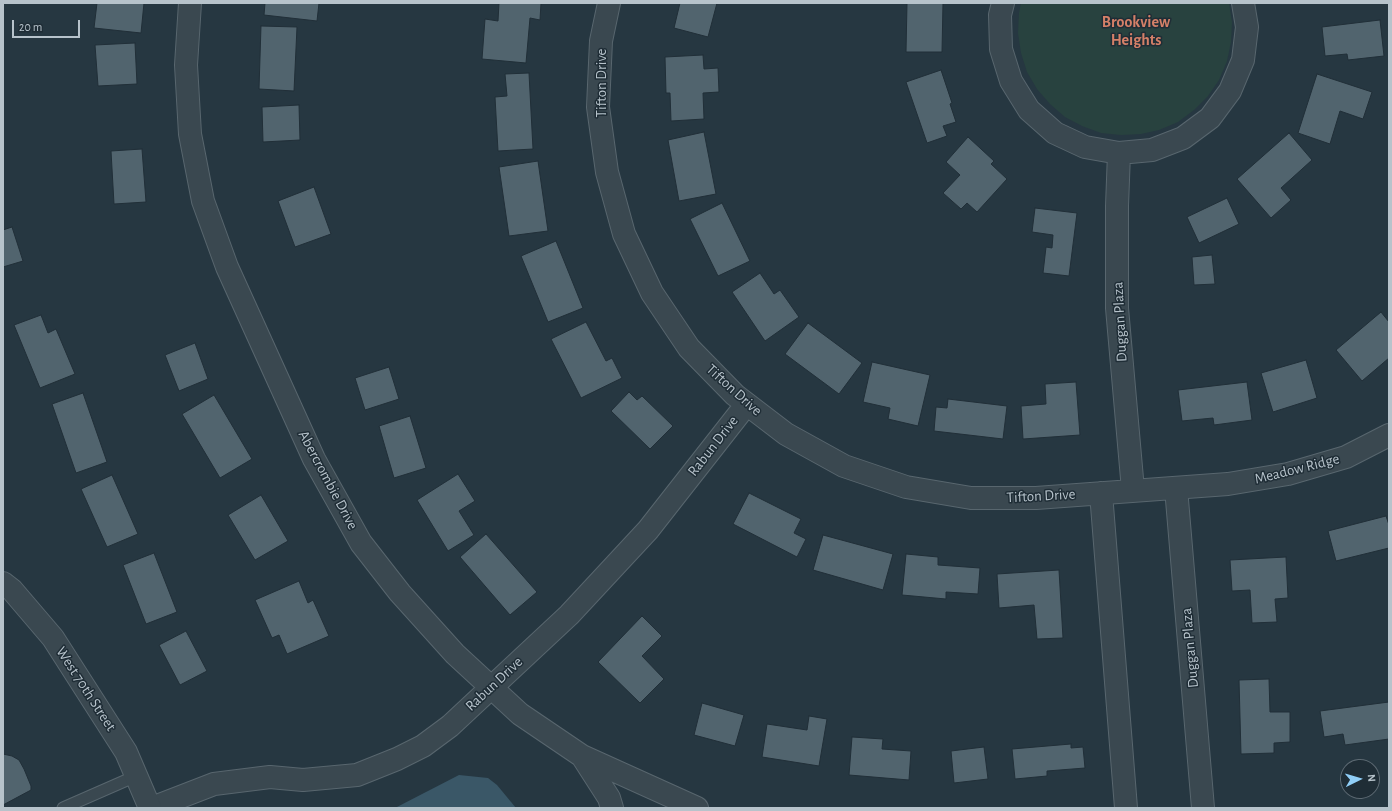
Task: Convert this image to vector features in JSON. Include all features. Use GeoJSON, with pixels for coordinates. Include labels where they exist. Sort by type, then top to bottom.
{"type":"FeatureCollection","features":[{"type":"Feature","properties":{"kind":"street","name":"Abercrombie Drive"},"geometry":{"type":"LineString","coordinates":[[190,3],[186,65],[190,134],[203,201],[227,267],[314,459],[361,543],[400,593],[455,654],[520,714],[582,756],[697,808]]}},
{"type":"Feature","properties":{"kind":"street","name":"Tifton Drive"},"geometry":{"type":"LineString","coordinates":[[609,3],[601,41],[598,107],[607,172],[624,234],[652,293],[688,348],[746,405],[786,434],[844,466],[906,487],[971,498],[1036,498],[1133,490]]}},
{"type":"Feature","properties":{"kind":"street"},"geometry":{"type":"LineString","coordinates":[[1003,3],[1000,15],[1001,49],[1011,82],[1029,110],[1055,133],[1085,148],[1119,153],[1152,150],[1183,138],[1210,118],[1230,91],[1243,60],[1247,27],[1243,3]]}},
{"type":"Feature","properties":{"kind":"street","name":"Duggan Plaza"},"geometry":{"type":"LineString","coordinates":[[1119,153],[1117,206],[1117,308],[1133,490]]}},
{"type":"Feature","properties":{"kind":"street","name":"Rabun Drive"},"geometry":{"type":"LineString","coordinates":[[151,808],[214,784],[270,777],[303,780],[357,775],[397,760],[423,746],[450,726],[569,615],[648,530],[746,405]]}},
{"type":"Feature","properties":{"kind":"street","name":"Meadow Ridge"},"geometry":{"type":"LineString","coordinates":[[1133,490],[1228,484],[1288,474],[1346,457],[1389,435]]}},
{"type":"Feature","properties":{"kind":"street","name":"Duggan Plaza"},"geometry":{"type":"LineString","coordinates":[[1176,488],[1203,808]]}},
{"type":"Feature","properties":{"kind":"street"},"geometry":{"type":"LineString","coordinates":[[1101,492],[1126,808]]}},
{"type":"Feature","properties":{"kind":"street","name":"West 70th Street"},"geometry":{"type":"LineString","coordinates":[[3,583],[12,590],[53,638],[126,752],[151,808]]}},
{"type":"Feature","properties":{"kind":"street"},"geometry":{"type":"LineString","coordinates":[[582,756],[609,798],[612,808]]}},
{"type":"Feature","properties":{"kind":"lane"},"geometry":{"type":"LineString","coordinates":[[63,808],[136,776]]}},
{"type":"Feature","properties":{"kind":"green space"},"geometry":{"type":"Polygon","coordinates":[[[1021,3],[1229,3],[1232,22],[1231,42],[1227,61],[1219,80],[1208,96],[1194,110],[1178,122],[1159,130],[1141,134],[1121,135],[1101,133],[1082,126],[1065,117],[1050,104],[1037,89],[1027,72],[1021,53],[1018,33],[1021,3]]]}},
{"type":"Feature","properties":{"kind":"water"},"geometry":{"type":"Polygon","coordinates":[[[459,775],[488,778],[497,785],[516,808],[395,808],[459,775]]]}},
{"type":"Feature","properties":{"kind":"building"},"geometry":{"type":"Polygon","coordinates":[[[97,3],[144,3],[141,33],[94,28],[97,3]]]}},
{"type":"Feature","properties":{"kind":"building"},"geometry":{"type":"Polygon","coordinates":[[[265,3],[319,3],[317,21],[264,15],[265,3]]]}},
{"type":"Feature","properties":{"kind":"building"},"geometry":{"type":"Polygon","coordinates":[[[499,3],[541,3],[540,20],[530,18],[526,63],[482,59],[485,19],[498,21],[499,3]]]}},
{"type":"Feature","properties":{"kind":"building"},"geometry":{"type":"Polygon","coordinates":[[[680,3],[717,3],[708,37],[674,28],[680,3]]]}},
{"type":"Feature","properties":{"kind":"building"},"geometry":{"type":"Polygon","coordinates":[[[907,3],[943,3],[942,52],[906,52],[907,3]]]}},
{"type":"Feature","properties":{"kind":"building"},"geometry":{"type":"Polygon","coordinates":[[[1380,20],[1384,56],[1348,60],[1347,54],[1325,56],[1322,27],[1380,20]]]}},
{"type":"Feature","properties":{"kind":"building"},"geometry":{"type":"Polygon","coordinates":[[[261,26],[297,27],[294,91],[259,89],[261,26]]]}},
{"type":"Feature","properties":{"kind":"building"},"geometry":{"type":"Polygon","coordinates":[[[135,43],[137,84],[98,86],[95,45],[135,43]]]}},
{"type":"Feature","properties":{"kind":"building"},"geometry":{"type":"Polygon","coordinates":[[[703,55],[704,69],[718,68],[719,92],[703,93],[704,119],[671,121],[670,93],[666,93],[665,57],[703,55]]]}},
{"type":"Feature","properties":{"kind":"building"},"geometry":{"type":"Polygon","coordinates":[[[941,70],[952,103],[950,104],[956,122],[943,126],[947,136],[927,143],[906,82],[941,70]]]}},
{"type":"Feature","properties":{"kind":"building"},"geometry":{"type":"Polygon","coordinates":[[[529,73],[533,149],[498,151],[495,97],[507,96],[505,74],[529,73]]]}},
{"type":"Feature","properties":{"kind":"building"},"geometry":{"type":"Polygon","coordinates":[[[1317,74],[1372,92],[1363,119],[1340,111],[1330,144],[1298,133],[1317,74]]]}},
{"type":"Feature","properties":{"kind":"building"},"geometry":{"type":"Polygon","coordinates":[[[299,105],[300,140],[263,142],[262,107],[299,105]]]}},
{"type":"Feature","properties":{"kind":"building"},"geometry":{"type":"Polygon","coordinates":[[[704,132],[716,194],[679,201],[668,140],[704,132]]]}},
{"type":"Feature","properties":{"kind":"building"},"geometry":{"type":"Polygon","coordinates":[[[1289,133],[1312,160],[1281,188],[1291,200],[1271,218],[1237,179],[1289,133]]]}},
{"type":"Feature","properties":{"kind":"building"},"geometry":{"type":"Polygon","coordinates":[[[968,137],[994,161],[991,164],[1007,179],[977,212],[967,203],[961,209],[943,193],[960,175],[946,162],[968,137]]]}},
{"type":"Feature","properties":{"kind":"building"},"geometry":{"type":"Polygon","coordinates":[[[142,149],[146,202],[114,204],[111,151],[142,149]]]}},
{"type":"Feature","properties":{"kind":"building"},"geometry":{"type":"Polygon","coordinates":[[[538,161],[548,231],[509,236],[499,167],[538,161]]]}},
{"type":"Feature","properties":{"kind":"building"},"geometry":{"type":"Polygon","coordinates":[[[314,187],[331,234],[295,247],[278,201],[314,187]]]}},
{"type":"Feature","properties":{"kind":"building"},"geometry":{"type":"Polygon","coordinates":[[[1227,198],[1239,224],[1199,243],[1187,217],[1227,198]]]}},
{"type":"Feature","properties":{"kind":"building"},"geometry":{"type":"Polygon","coordinates":[[[722,203],[750,261],[718,276],[690,219],[722,203]]]}},
{"type":"Feature","properties":{"kind":"building"},"geometry":{"type":"Polygon","coordinates":[[[1035,208],[1077,213],[1069,276],[1043,273],[1046,247],[1052,248],[1053,235],[1032,232],[1035,208]]]}},
{"type":"Feature","properties":{"kind":"building"},"geometry":{"type":"Polygon","coordinates":[[[12,227],[23,261],[3,267],[3,230],[12,227]]]}},
{"type":"Feature","properties":{"kind":"building"},"geometry":{"type":"Polygon","coordinates":[[[556,241],[583,308],[548,322],[521,256],[556,241]]]}},
{"type":"Feature","properties":{"kind":"building"},"geometry":{"type":"Polygon","coordinates":[[[1212,255],[1215,284],[1194,285],[1192,257],[1212,255]]]}},
{"type":"Feature","properties":{"kind":"building"},"geometry":{"type":"Polygon","coordinates":[[[760,273],[774,294],[780,290],[799,317],[765,341],[732,292],[760,273]]]}},
{"type":"Feature","properties":{"kind":"building"},"geometry":{"type":"Polygon","coordinates":[[[1381,312],[1389,322],[1389,358],[1362,381],[1336,350],[1381,312]]]}},
{"type":"Feature","properties":{"kind":"building"},"geometry":{"type":"Polygon","coordinates":[[[41,315],[48,333],[56,329],[75,374],[40,388],[14,325],[41,315]]]}},
{"type":"Feature","properties":{"kind":"building"},"geometry":{"type":"Polygon","coordinates":[[[586,322],[606,361],[612,358],[622,378],[581,398],[551,339],[586,322]]]}},
{"type":"Feature","properties":{"kind":"building"},"geometry":{"type":"Polygon","coordinates":[[[808,323],[862,363],[839,394],[785,354],[808,323]]]}},
{"type":"Feature","properties":{"kind":"building"},"geometry":{"type":"Polygon","coordinates":[[[195,343],[208,379],[179,391],[165,355],[195,343]]]}},
{"type":"Feature","properties":{"kind":"building"},"geometry":{"type":"Polygon","coordinates":[[[1306,360],[1317,398],[1273,412],[1261,373],[1306,360]]]}},
{"type":"Feature","properties":{"kind":"building"},"geometry":{"type":"Polygon","coordinates":[[[872,362],[930,375],[918,426],[888,419],[890,408],[863,402],[872,362]]]}},
{"type":"Feature","properties":{"kind":"building"},"geometry":{"type":"Polygon","coordinates":[[[389,367],[399,399],[365,410],[355,378],[389,367]]]}},
{"type":"Feature","properties":{"kind":"building"},"geometry":{"type":"Polygon","coordinates":[[[1076,382],[1080,435],[1023,439],[1021,406],[1046,404],[1045,384],[1076,382]]]}},
{"type":"Feature","properties":{"kind":"building"},"geometry":{"type":"Polygon","coordinates":[[[1247,382],[1252,420],[1214,425],[1213,418],[1182,421],[1178,390],[1247,382]]]}},
{"type":"Feature","properties":{"kind":"building"},"geometry":{"type":"Polygon","coordinates":[[[629,392],[637,400],[642,396],[673,426],[650,449],[611,411],[629,392]]]}},
{"type":"Feature","properties":{"kind":"building"},"geometry":{"type":"Polygon","coordinates":[[[83,393],[107,462],[76,473],[52,404],[83,393]]]}},
{"type":"Feature","properties":{"kind":"building"},"geometry":{"type":"Polygon","coordinates":[[[214,395],[252,459],[220,478],[182,414],[214,395]]]}},
{"type":"Feature","properties":{"kind":"building"},"geometry":{"type":"Polygon","coordinates":[[[948,399],[1007,406],[1003,439],[934,431],[936,407],[947,408],[948,399]]]}},
{"type":"Feature","properties":{"kind":"building"},"geometry":{"type":"Polygon","coordinates":[[[410,416],[426,468],[394,478],[379,426],[410,416]]]}},
{"type":"Feature","properties":{"kind":"building"},"geometry":{"type":"Polygon","coordinates":[[[458,474],[475,501],[459,511],[474,535],[448,551],[417,500],[458,474]]]}},
{"type":"Feature","properties":{"kind":"building"},"geometry":{"type":"Polygon","coordinates":[[[112,475],[138,534],[107,547],[81,489],[112,475]]]}},
{"type":"Feature","properties":{"kind":"building"},"geometry":{"type":"Polygon","coordinates":[[[749,493],[801,519],[794,533],[806,539],[797,557],[733,524],[749,493]]]}},
{"type":"Feature","properties":{"kind":"building"},"geometry":{"type":"Polygon","coordinates":[[[261,495],[288,541],[255,560],[228,515],[261,495]]]}},
{"type":"Feature","properties":{"kind":"building"},"geometry":{"type":"Polygon","coordinates":[[[1386,516],[1389,525],[1389,548],[1336,561],[1328,531],[1386,516]]]}},
{"type":"Feature","properties":{"kind":"building"},"geometry":{"type":"Polygon","coordinates":[[[486,534],[537,592],[510,615],[460,557],[486,534]]]}},
{"type":"Feature","properties":{"kind":"building"},"geometry":{"type":"Polygon","coordinates":[[[823,535],[893,554],[883,590],[813,570],[823,535]]]}},
{"type":"Feature","properties":{"kind":"building"},"geometry":{"type":"Polygon","coordinates":[[[154,553],[177,612],[146,624],[123,565],[154,553]]]}},
{"type":"Feature","properties":{"kind":"building"},"geometry":{"type":"Polygon","coordinates":[[[906,554],[938,557],[938,565],[980,568],[978,594],[946,592],[946,599],[902,595],[906,554]]]}},
{"type":"Feature","properties":{"kind":"building"},"geometry":{"type":"Polygon","coordinates":[[[1286,557],[1288,598],[1275,599],[1277,622],[1252,623],[1250,590],[1232,591],[1230,560],[1286,557]]]}},
{"type":"Feature","properties":{"kind":"building"},"geometry":{"type":"Polygon","coordinates":[[[1059,570],[1063,638],[1037,639],[1034,605],[999,608],[997,574],[1059,570]]]}},
{"type":"Feature","properties":{"kind":"building"},"geometry":{"type":"Polygon","coordinates":[[[299,581],[308,603],[313,600],[329,636],[287,654],[279,635],[272,638],[255,600],[299,581]]]}},
{"type":"Feature","properties":{"kind":"building"},"geometry":{"type":"Polygon","coordinates":[[[642,616],[662,636],[642,656],[664,679],[640,703],[598,662],[642,616]]]}},
{"type":"Feature","properties":{"kind":"building"},"geometry":{"type":"Polygon","coordinates":[[[186,631],[207,671],[180,685],[159,645],[186,631]]]}},
{"type":"Feature","properties":{"kind":"building"},"geometry":{"type":"Polygon","coordinates":[[[1269,679],[1270,712],[1290,712],[1290,742],[1274,743],[1274,753],[1241,754],[1239,680],[1269,679]]]}},
{"type":"Feature","properties":{"kind":"building"},"geometry":{"type":"Polygon","coordinates":[[[1389,702],[1389,739],[1345,745],[1343,734],[1324,737],[1320,711],[1389,702]]]}},
{"type":"Feature","properties":{"kind":"building"},"geometry":{"type":"Polygon","coordinates":[[[702,703],[744,715],[735,746],[694,735],[702,703]]]}},
{"type":"Feature","properties":{"kind":"building"},"geometry":{"type":"Polygon","coordinates":[[[809,716],[827,719],[819,766],[762,757],[767,724],[807,730],[809,716]]]}},
{"type":"Feature","properties":{"kind":"building"},"geometry":{"type":"Polygon","coordinates":[[[852,737],[883,739],[882,749],[911,751],[909,780],[849,775],[852,737]]]}},
{"type":"Feature","properties":{"kind":"building"},"geometry":{"type":"Polygon","coordinates":[[[1071,744],[1071,748],[1083,747],[1085,768],[1047,771],[1047,776],[1015,779],[1012,749],[1071,744]]]}},
{"type":"Feature","properties":{"kind":"building"},"geometry":{"type":"Polygon","coordinates":[[[984,747],[988,779],[954,783],[951,751],[984,747]]]}},
{"type":"Feature","properties":{"kind":"building"},"geometry":{"type":"Polygon","coordinates":[[[3,754],[12,756],[19,760],[31,786],[31,790],[3,805],[3,754]]]}},
{"type":"Feature","properties":{"kind":"district","name":"Brookview Heights"},"geometry":{"type":"Point","coordinates":[1136,31]}}]}
